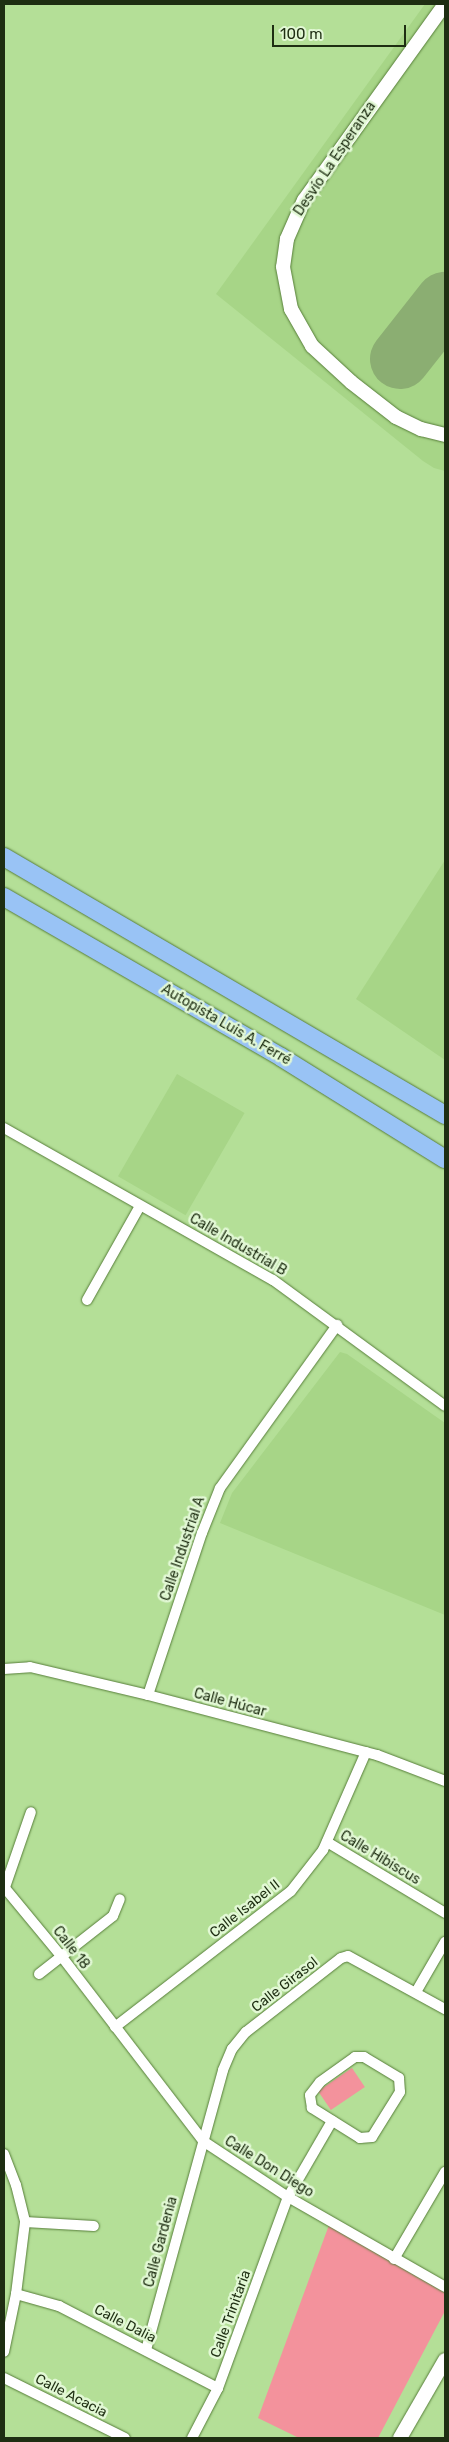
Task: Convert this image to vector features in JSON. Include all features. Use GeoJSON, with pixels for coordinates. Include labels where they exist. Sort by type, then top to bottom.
{"type":"FeatureCollection","features":[{"type":"Feature","properties":{"kind":"highway"},"geometry":{"type":"LineString","coordinates":[[4,857],[445,1115]]}},
{"type":"Feature","properties":{"kind":"highway","name":"Autopista Luis A. Ferré"},"geometry":{"type":"LineString","coordinates":[[4,897],[281,1057],[445,1159]]}},
{"type":"Feature","properties":{"kind":"main road","name":"Desvío La Esperanza"},"geometry":{"type":"LineString","coordinates":[[445,4],[304,200],[297,212],[287,239],[283,267],[291,309],[304,334],[322,356],[396,417],[421,430],[445,435]]}},
{"type":"Feature","properties":{"kind":"main road"},"geometry":{"type":"LineString","coordinates":[[400,2438],[445,2360]]}},
{"type":"Feature","properties":{"kind":"street","name":"Calle Industrial B"},"geometry":{"type":"LineString","coordinates":[[4,1128],[273,1280],[337,1325],[445,1406]]}},
{"type":"Feature","properties":{"kind":"street"},"geometry":{"type":"LineString","coordinates":[[87,1300],[140,1206]]}},
{"type":"Feature","properties":{"kind":"street","name":"Calle Industrial A"},"geometry":{"type":"LineString","coordinates":[[148,1696],[202,1533],[220,1488],[337,1325]]}},
{"type":"Feature","properties":{"kind":"street","name":"Calle Húcar"},"geometry":{"type":"LineString","coordinates":[[4,1668],[30,1667],[148,1696],[366,1752],[445,1781]]}},
{"type":"Feature","properties":{"kind":"street","name":"Calle Isabel II"},"geometry":{"type":"LineString","coordinates":[[114,2027],[291,1891],[327,1842],[366,1752]]}},
{"type":"Feature","properties":{"kind":"street"},"geometry":{"type":"LineString","coordinates":[[4,1887],[31,1812]]}},
{"type":"Feature","properties":{"kind":"street","name":"Calle Hibiscus"},"geometry":{"type":"LineString","coordinates":[[327,1842],[445,1913]]}},
{"type":"Feature","properties":{"kind":"street","name":"Calle 18"},"geometry":{"type":"LineString","coordinates":[[4,1887],[62,1957],[114,2027]]}},
{"type":"Feature","properties":{"kind":"street"},"geometry":{"type":"LineString","coordinates":[[39,1974],[113,1916],[120,1900]]}},
{"type":"Feature","properties":{"kind":"street"},"geometry":{"type":"LineString","coordinates":[[416,1992],[445,1942]]}},
{"type":"Feature","properties":{"kind":"street","name":"Calle Girasol"},"geometry":{"type":"LineString","coordinates":[[203,2141],[223,2070],[232,2049],[246,2032],[341,1958],[348,1956],[356,1958],[445,2009]]}},
{"type":"Feature","properties":{"kind":"street","name":"Calle Don Diego"},"geometry":{"type":"LineString","coordinates":[[114,2027],[203,2141],[288,2197],[445,2287]]}},
{"type":"Feature","properties":{"kind":"street"},"geometry":{"type":"LineString","coordinates":[[355,2057],[364,2057],[398,2078],[400,2092],[372,2137],[360,2138],[332,2121],[312,2108],[310,2095],[320,2082],[355,2057]]}},
{"type":"Feature","properties":{"kind":"street","name":"Calle Trinitaria"},"geometry":{"type":"LineString","coordinates":[[192,2438],[218,2388],[288,2197],[332,2121]]}},
{"type":"Feature","properties":{"kind":"street","name":"Calle Gardenia"},"geometry":{"type":"LineString","coordinates":[[146,2350],[203,2141]]}},
{"type":"Feature","properties":{"kind":"street"},"geometry":{"type":"LineString","coordinates":[[4,2154],[16,2184],[25,2222],[16,2294],[4,2352]]}},
{"type":"Feature","properties":{"kind":"street"},"geometry":{"type":"LineString","coordinates":[[394,2259],[445,2172]]}},
{"type":"Feature","properties":{"kind":"street"},"geometry":{"type":"LineString","coordinates":[[25,2222],[94,2226]]}},
{"type":"Feature","properties":{"kind":"street","name":"Calle Dalia"},"geometry":{"type":"LineString","coordinates":[[16,2294],[59,2306],[218,2388]]}},
{"type":"Feature","properties":{"kind":"street","name":"Calle Acacia"},"geometry":{"type":"LineString","coordinates":[[4,2378],[125,2438]]}},
{"type":"Feature","properties":{"kind":"shaded area"},"geometry":{"type":"Polygon","coordinates":[[[425,4],[445,4],[445,471],[434,468],[423,461],[216,294],[425,4]]]}},
{"type":"Feature","properties":{"kind":"shaded area"},"geometry":{"type":"Polygon","coordinates":[[[445,860],[445,1060],[356,999],[445,860]]]}},
{"type":"Feature","properties":{"kind":"shaded area"},"geometry":{"type":"Polygon","coordinates":[[[177,1074],[245,1113],[186,1215],[118,1176],[177,1074]]]}},
{"type":"Feature","properties":{"kind":"shaded area"},"geometry":{"type":"Polygon","coordinates":[[[340,1352],[347,1354],[445,1423],[445,1615],[220,1523],[232,1493],[340,1352]]]}},
{"type":"Feature","properties":{"kind":"shaded area"},"geometry":{"type":"Polygon","coordinates":[[[352,2068],[365,2087],[331,2110],[318,2091],[352,2068]]]}},
{"type":"Feature","properties":{"kind":"shaded area"},"geometry":{"type":"Polygon","coordinates":[[[329,2225],[445,2293],[445,2311],[378,2438],[299,2438],[258,2418],[329,2225]]]}},
{"type":"Feature","properties":{"kind":"runway"},"geometry":{"type":"LineString","coordinates":[[400,359],[445,302]]}}]}
